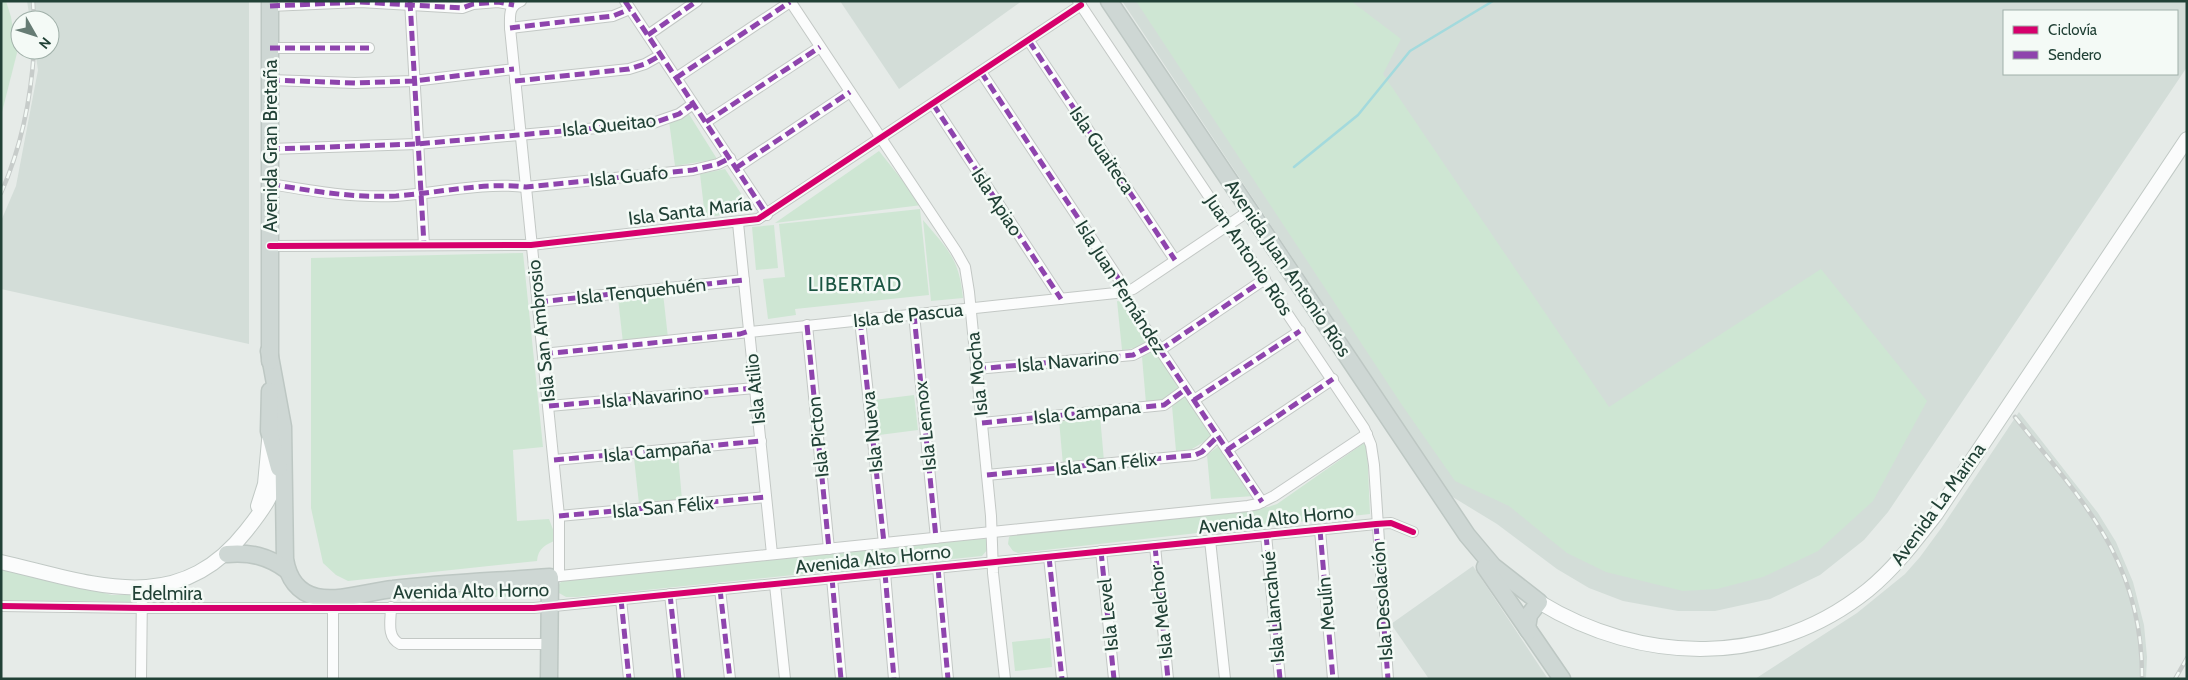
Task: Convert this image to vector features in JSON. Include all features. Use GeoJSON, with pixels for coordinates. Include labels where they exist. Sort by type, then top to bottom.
{"type":"FeatureCollection","features":[{"type":"Feature","properties":{"kind":"main road","name":"Avenida Juan Antonio Ríos"},"geometry":{"type":"LineString","coordinates":[[1109,1],[1466,535]]}},
{"type":"Feature","properties":{"kind":"main road","name":"Avenida Gran Bretaña"},"geometry":{"type":"LineString","coordinates":[[248,529],[265,484],[270,431],[270,4]]}},
{"type":"Feature","properties":{"kind":"main road","name":"Avenida La Marina"},"geometry":{"type":"LineString","coordinates":[[1466,535],[1493,566],[1539,602],[1575,623],[1617,638],[1660,648],[1702,650],[1744,645],[1786,634],[1828,616],[1854,600],[1892,568],[1936,514],[2187,139]]}},
{"type":"Feature","properties":{"kind":"main road","name":"Avenida Gran Bretaña"},"geometry":{"type":"LineString","coordinates":[[270,351],[280,405],[284,442],[284,542],[287,570]]}},
{"type":"Feature","properties":{"kind":"main road"},"geometry":{"type":"LineString","coordinates":[[270,431],[280,470]]}},
{"type":"Feature","properties":{"kind":"main road","name":"Avenida Gran Bretaña"},"geometry":{"type":"LineString","coordinates":[[227,554],[270,499],[280,470],[284,442]]}},
{"type":"Feature","properties":{"kind":"main road","name":"Avenida Gran Bretaña"},"geometry":{"type":"LineString","coordinates":[[280,470],[285,489]]}},
{"type":"Feature","properties":{"kind":"main road"},"geometry":{"type":"LineString","coordinates":[[1466,535],[1486,568],[1562,679]]}},
{"type":"Feature","properties":{"kind":"main road"},"geometry":{"type":"LineString","coordinates":[[1,562],[106,587],[142,589],[163,586],[187,578],[227,554],[246,553],[261,556],[287,570]]}},
{"type":"Feature","properties":{"kind":"main road","name":"Avenida Alto Horno"},"geometry":{"type":"LineString","coordinates":[[287,570],[294,582],[305,592],[333,603],[393,589],[554,577]]}},
{"type":"Feature","properties":{"kind":"main road"},"geometry":{"type":"LineString","coordinates":[[549,679],[550,606],[554,577]]}},
{"type":"Feature","properties":{"kind":"main road"},"geometry":{"type":"LineString","coordinates":[[1529,631],[1527,618],[1539,602]]}},
{"type":"Feature","properties":{"kind":"street"},"geometry":{"type":"LineString","coordinates":[[648,35],[697,1]]}},
{"type":"Feature","properties":{"kind":"street"},"geometry":{"type":"LineString","coordinates":[[676,78],[790,2]]}},
{"type":"Feature","properties":{"kind":"street","name":"Isla Mocha"},"geometry":{"type":"LineString","coordinates":[[790,2],[961,258],[967,274],[1005,679]]}},
{"type":"Feature","properties":{"kind":"street"},"geometry":{"type":"LineString","coordinates":[[270,4],[410,3],[462,8],[473,3],[517,3]]}},
{"type":"Feature","properties":{"kind":"street"},"geometry":{"type":"LineString","coordinates":[[410,3],[424,245]]}},
{"type":"Feature","properties":{"kind":"street","name":"Isla San Ambrosio"},"geometry":{"type":"LineString","coordinates":[[517,3],[510,15],[510,28],[559,516],[554,577]]}},
{"type":"Feature","properties":{"kind":"street","name":"Isla Santa María"},"geometry":{"type":"LineString","coordinates":[[270,246],[531,245],[738,223],[758,219],[767,215],[1029,41],[1080,3]]}},
{"type":"Feature","properties":{"kind":"street","name":"Juan Antonio Ríos"},"geometry":{"type":"LineString","coordinates":[[1080,3],[1333,379],[1367,434],[1374,465],[1378,511],[1376,524]]}},
{"type":"Feature","properties":{"kind":"street"},"geometry":{"type":"LineString","coordinates":[[510,28],[613,16],[628,5],[767,215]]}},
{"type":"Feature","properties":{"kind":"street","name":"Isla Guaiteca"},"geometry":{"type":"LineString","coordinates":[[1029,41],[1175,260]]}},
{"type":"Feature","properties":{"kind":"street"},"geometry":{"type":"LineString","coordinates":[[706,122],[820,47]]}},
{"type":"Feature","properties":{"kind":"street"},"geometry":{"type":"LineString","coordinates":[[270,48],[369,48]]}},
{"type":"Feature","properties":{"kind":"street"},"geometry":{"type":"LineString","coordinates":[[515,81],[634,68],[661,55]]}},
{"type":"Feature","properties":{"kind":"street"},"geometry":{"type":"LineString","coordinates":[[270,80],[414,81],[514,69]]}},
{"type":"Feature","properties":{"kind":"street","name":"Isla Juan Fernández"},"geometry":{"type":"LineString","coordinates":[[981,72],[1122,284],[1128,302],[1262,502]]}},
{"type":"Feature","properties":{"kind":"street"},"geometry":{"type":"LineString","coordinates":[[736,168],[850,92]]}},
{"type":"Feature","properties":{"kind":"street","name":"Isla Queitao"},"geometry":{"type":"LineString","coordinates":[[270,149],[418,144],[652,123],[679,114],[693,104]]}},
{"type":"Feature","properties":{"kind":"street","name":"Isla Apiao"},"geometry":{"type":"LineString","coordinates":[[933,104],[1061,299]]}},
{"type":"Feature","properties":{"kind":"street","name":"Isla Guafo"},"geometry":{"type":"LineString","coordinates":[[270,184],[355,197],[421,194],[480,186],[509,185],[526,187],[693,170],[718,164],[730,158]]}},
{"type":"Feature","properties":{"kind":"street","name":"Isla de Pascua"},"geometry":{"type":"LineString","coordinates":[[544,354],[1125,292],[1249,211]]}},
{"type":"Feature","properties":{"kind":"street","name":"Isla Atilio"},"geometry":{"type":"LineString","coordinates":[[738,223],[772,554]]}},
{"type":"Feature","properties":{"kind":"street","name":"Isla Navarino"},"geometry":{"type":"LineString","coordinates":[[976,369],[1133,355],[1158,347],[1265,279]]}},
{"type":"Feature","properties":{"kind":"street","name":"Isla Tenquehuén"},"geometry":{"type":"LineString","coordinates":[[538,302],[744,280]]}},
{"type":"Feature","properties":{"kind":"street","name":"Isla Lennox"},"geometry":{"type":"LineString","coordinates":[[914,314],[936,538]]}},
{"type":"Feature","properties":{"kind":"street","name":"Isla Nueva"},"geometry":{"type":"LineString","coordinates":[[860,320],[884,543]]}},
{"type":"Feature","properties":{"kind":"street","name":"Isla Picton"},"geometry":{"type":"LineString","coordinates":[[807,326],[829,549]]}},
{"type":"Feature","properties":{"kind":"street"},"geometry":{"type":"LineString","coordinates":[[1194,400],[1300,331]]}},
{"type":"Feature","properties":{"kind":"street"},"geometry":{"type":"LineString","coordinates":[[1227,450],[1333,379]]}},
{"type":"Feature","properties":{"kind":"street","name":"Isla Navarino"},"geometry":{"type":"LineString","coordinates":[[549,406],[755,388]]}},
{"type":"Feature","properties":{"kind":"street","name":"Isla Campana"},"geometry":{"type":"LineString","coordinates":[[982,423],[1164,405],[1186,389]]}},
{"type":"Feature","properties":{"kind":"street","name":"Avenida Alto Horno"},"geometry":{"type":"LineString","coordinates":[[554,577],[1233,508],[1262,502],[1367,434]]}},
{"type":"Feature","properties":{"kind":"street","name":"Isla San Félix"},"geometry":{"type":"LineString","coordinates":[[987,475],[1195,455],[1202,452],[1218,436]]}},
{"type":"Feature","properties":{"kind":"street","name":"Isla Campaña"},"geometry":{"type":"LineString","coordinates":[[554,460],[761,441]]}},
{"type":"Feature","properties":{"kind":"street","name":"Isla San Félix"},"geometry":{"type":"LineString","coordinates":[[559,516],[766,497]]}},
{"type":"Feature","properties":{"kind":"street","name":"Avenida Alto Horno"},"geometry":{"type":"LineString","coordinates":[[333,603],[391,607],[550,606],[1376,524],[1391,523],[1413,532]]}},
{"type":"Feature","properties":{"kind":"street","name":"Isla Desolación"},"geometry":{"type":"LineString","coordinates":[[1376,524],[1388,679]]}},
{"type":"Feature","properties":{"kind":"street","name":"Meulín"},"geometry":{"type":"LineString","coordinates":[[1320,530],[1333,679]]}},
{"type":"Feature","properties":{"kind":"street","name":"Isla Llancahué"},"geometry":{"type":"LineString","coordinates":[[1266,535],[1280,679]]}},
{"type":"Feature","properties":{"kind":"street"},"geometry":{"type":"LineString","coordinates":[[1210,540],[1224,679]]}},
{"type":"Feature","properties":{"kind":"street","name":"Isla Melchor"},"geometry":{"type":"LineString","coordinates":[[1154,546],[1168,679]]}},
{"type":"Feature","properties":{"kind":"street","name":"Isla Level"},"geometry":{"type":"LineString","coordinates":[[1101,551],[1114,679]]}},
{"type":"Feature","properties":{"kind":"street"},"geometry":{"type":"LineString","coordinates":[[1049,556],[1062,679]]}},
{"type":"Feature","properties":{"kind":"street"},"geometry":{"type":"LineString","coordinates":[[938,568],[948,679]]}},
{"type":"Feature","properties":{"kind":"street"},"geometry":{"type":"LineString","coordinates":[[885,573],[894,679]]}},
{"type":"Feature","properties":{"kind":"street"},"geometry":{"type":"LineString","coordinates":[[832,578],[842,679]]}},
{"type":"Feature","properties":{"kind":"street"},"geometry":{"type":"LineString","coordinates":[[774,584],[785,679]]}},
{"type":"Feature","properties":{"kind":"street"},"geometry":{"type":"LineString","coordinates":[[141,679],[142,589]]}},
{"type":"Feature","properties":{"kind":"street"},"geometry":{"type":"LineString","coordinates":[[720,589],[730,679]]}},
{"type":"Feature","properties":{"kind":"street"},"geometry":{"type":"LineString","coordinates":[[670,594],[679,679]]}},
{"type":"Feature","properties":{"kind":"street"},"geometry":{"type":"LineString","coordinates":[[621,599],[629,679]]}},
{"type":"Feature","properties":{"kind":"street"},"geometry":{"type":"LineString","coordinates":[[333,603],[333,679]]}},
{"type":"Feature","properties":{"kind":"street","name":"Edelmira"},"geometry":{"type":"LineString","coordinates":[[1,606],[142,608],[333,603]]}},
{"type":"Feature","properties":{"kind":"street"},"geometry":{"type":"LineString","coordinates":[[391,607],[391,636],[394,641],[400,644],[549,644]]}},
{"type":"Feature","properties":{"kind":"shaded area"},"geometry":{"type":"Polygon","coordinates":[[[27,1],[249,1],[249,344],[1,289],[1,221],[16,186],[38,70],[36,60],[60,60],[60,10],[28,10],[27,1]]]}},
{"type":"Feature","properties":{"kind":"shaded area"},"geometry":{"type":"Polygon","coordinates":[[[840,1],[1022,1],[899,89],[840,1]]]}},
{"type":"Feature","properties":{"kind":"shaded area"},"geometry":{"type":"Polygon","coordinates":[[[1122,1],[2187,1],[2187,67],[1888,512],[1864,540],[1820,575],[1770,599],[1715,611],[1678,611],[1623,601],[1589,588],[1557,569],[1497,524],[1451,496],[1122,1]]]}},
{"type":"Feature","properties":{"kind":"shaded area"},"geometry":{"type":"Polygon","coordinates":[[[2019,412],[2098,513],[2116,542],[2133,582],[2144,625],[2147,657],[2146,679],[1755,679],[1857,613],[1905,574],[1942,527],[2019,412]]]}},
{"type":"Feature","properties":{"kind":"shaded area"},"geometry":{"type":"Polygon","coordinates":[[[1473,566],[1548,679],[1429,679],[1391,624],[1473,566]]]}},
{"type":"Feature","properties":{"kind":"green space"},"geometry":{"type":"Polygon","coordinates":[[[1,1],[6,1],[10,14],[10,60],[15,60],[1,116],[1,1]]]}},
{"type":"Feature","properties":{"kind":"green space"},"geometry":{"type":"Polygon","coordinates":[[[1136,1],[1351,1],[1401,39],[1383,74],[1609,407],[1821,269],[1927,401],[1873,501],[1818,551],[1763,577],[1717,589],[1683,591],[1606,572],[1567,553],[1509,506],[1455,481],[1402,405],[1136,1]]]}},
{"type":"Feature","properties":{"kind":"green space"},"geometry":{"type":"Polygon","coordinates":[[[687,111],[717,159],[675,166],[669,121],[687,111]]]}},
{"type":"Feature","properties":{"kind":"green space"},"geometry":{"type":"Polygon","coordinates":[[[879,151],[922,205],[775,223],[879,151]]]}},
{"type":"Feature","properties":{"kind":"green space"},"geometry":{"type":"Polygon","coordinates":[[[725,169],[753,212],[705,217],[700,174],[725,169]]]}},
{"type":"Feature","properties":{"kind":"green space"},"geometry":{"type":"Polygon","coordinates":[[[920,209],[929,295],[795,309],[796,315],[768,319],[763,279],[785,277],[779,224],[920,209]]]}},
{"type":"Feature","properties":{"kind":"green space"},"geometry":{"type":"Polygon","coordinates":[[[923,220],[951,255],[959,273],[963,298],[931,301],[923,220]]]}},
{"type":"Feature","properties":{"kind":"green space"},"geometry":{"type":"Polygon","coordinates":[[[774,225],[778,268],[756,270],[752,227],[774,225]]]}},
{"type":"Feature","properties":{"kind":"green space"},"geometry":{"type":"Polygon","coordinates":[[[523,253],[543,447],[513,450],[517,521],[549,519],[557,540],[543,547],[537,561],[348,581],[336,575],[323,563],[311,508],[311,258],[523,253]]]}},
{"type":"Feature","properties":{"kind":"green space"},"geometry":{"type":"Polygon","coordinates":[[[663,293],[668,338],[623,343],[618,298],[663,293]]]}},
{"type":"Feature","properties":{"kind":"green space"},"geometry":{"type":"Polygon","coordinates":[[[1117,301],[1125,302],[1148,341],[1135,348],[1122,350],[1117,301]]]}},
{"type":"Feature","properties":{"kind":"green space"},"geometry":{"type":"Polygon","coordinates":[[[1154,347],[1179,388],[1164,400],[1146,403],[1142,357],[1154,347]]]}},
{"type":"Feature","properties":{"kind":"green space"},"geometry":{"type":"Polygon","coordinates":[[[914,395],[918,430],[879,435],[874,400],[914,395]]]}},
{"type":"Feature","properties":{"kind":"green space"},"geometry":{"type":"Polygon","coordinates":[[[1185,395],[1212,437],[1192,449],[1176,451],[1172,406],[1185,395]]]}},
{"type":"Feature","properties":{"kind":"green space"},"geometry":{"type":"Polygon","coordinates":[[[1100,416],[1104,461],[1063,465],[1059,420],[1100,416]]]}},
{"type":"Feature","properties":{"kind":"green space"},"geometry":{"type":"Polygon","coordinates":[[[1364,443],[1367,445],[1370,514],[1018,553],[1013,551],[1008,544],[1009,537],[1013,534],[1268,507],[1277,504],[1364,443]]]}},
{"type":"Feature","properties":{"kind":"green space"},"geometry":{"type":"Polygon","coordinates":[[[1220,445],[1254,496],[1211,499],[1207,455],[1220,445]]]}},
{"type":"Feature","properties":{"kind":"green space"},"geometry":{"type":"Polygon","coordinates":[[[678,454],[682,500],[639,504],[634,458],[678,454]]]}},
{"type":"Feature","properties":{"kind":"green space"},"geometry":{"type":"Polygon","coordinates":[[[983,537],[987,540],[988,549],[982,556],[577,597],[566,597],[559,593],[557,588],[562,580],[983,537]]]}},
{"type":"Feature","properties":{"kind":"green space"},"geometry":{"type":"Polygon","coordinates":[[[1,567],[112,595],[134,595],[134,602],[1,600],[1,567]]]}},
{"type":"Feature","properties":{"kind":"green space"},"geometry":{"type":"Polygon","coordinates":[[[539,586],[549,597],[378,596],[539,586]]]}},
{"type":"Feature","properties":{"kind":"green space"},"geometry":{"type":"Polygon","coordinates":[[[1050,638],[1052,667],[1015,671],[1012,642],[1050,638]]]}},
{"type":"Feature","properties":{"kind":"waterway"},"geometry":{"type":"LineString","coordinates":[[1294,167],[1358,115],[1410,51],[1493,1]]}},
{"type":"Feature","properties":{"kind":"railway"},"geometry":{"type":"LineString","coordinates":[[33,1],[33,10]]}},
{"type":"Feature","properties":{"kind":"railway"},"geometry":{"type":"LineString","coordinates":[[1,193],[14,159],[24,123],[33,60]]}},
{"type":"Feature","properties":{"kind":"railway"},"geometry":{"type":"LineString","coordinates":[[2015,417],[2085,506],[2104,536],[2120,567],[2132,600],[2140,637],[2142,679]]}},
{"type":"Feature","properties":{"kind":"railway"},"geometry":{"type":"LineString","coordinates":[[2175,679],[2187,658]]}},
{"type":"Feature","properties":{"kind":"marked path"},"geometry":{"type":"LineString","coordinates":[[410,1],[424,245]]}},
{"type":"Feature","properties":{"kind":"marked path"},"geometry":{"type":"LineString","coordinates":[[625,1],[767,215]]}},
{"type":"Feature","properties":{"kind":"marked path"},"geometry":{"type":"LineString","coordinates":[[648,35],[697,1]]}},
{"type":"Feature","properties":{"kind":"marked path"},"geometry":{"type":"LineString","coordinates":[[270,6],[360,2],[462,8],[473,4],[498,2],[514,5]]}},
{"type":"Feature","properties":{"kind":"marked path"},"geometry":{"type":"LineString","coordinates":[[676,78],[790,2]]}},
{"type":"Feature","properties":{"kind":"marked path"},"geometry":{"type":"LineString","coordinates":[[510,28],[613,16],[630,9]]}},
{"type":"Feature","properties":{"kind":"marked path"},"geometry":{"type":"LineString","coordinates":[[1029,41],[1175,260]]}},
{"type":"Feature","properties":{"kind":"marked path"},"geometry":{"type":"LineString","coordinates":[[706,122],[820,47]]}},
{"type":"Feature","properties":{"kind":"marked path"},"geometry":{"type":"LineString","coordinates":[[270,48],[369,48]]}},
{"type":"Feature","properties":{"kind":"marked path"},"geometry":{"type":"LineString","coordinates":[[515,81],[629,69],[645,64],[661,55]]}},
{"type":"Feature","properties":{"kind":"marked path"},"geometry":{"type":"LineString","coordinates":[[270,80],[355,83],[413,81],[514,69]]}},
{"type":"Feature","properties":{"kind":"marked path"},"geometry":{"type":"LineString","coordinates":[[981,72],[1122,284],[1128,302],[1262,502]]}},
{"type":"Feature","properties":{"kind":"marked path"},"geometry":{"type":"LineString","coordinates":[[736,168],[850,92]]}},
{"type":"Feature","properties":{"kind":"marked path"},"geometry":{"type":"LineString","coordinates":[[270,149],[417,144],[653,123],[679,114],[693,104]]}},
{"type":"Feature","properties":{"kind":"marked path"},"geometry":{"type":"LineString","coordinates":[[933,104],[1061,299]]}},
{"type":"Feature","properties":{"kind":"marked path"},"geometry":{"type":"LineString","coordinates":[[270,184],[348,195],[396,196],[477,187],[526,187],[693,170],[718,164],[730,158]]}},
{"type":"Feature","properties":{"kind":"marked path"},"geometry":{"type":"LineString","coordinates":[[1160,350],[1265,279]]}},
{"type":"Feature","properties":{"kind":"marked path"},"geometry":{"type":"LineString","coordinates":[[538,302],[744,280]]}},
{"type":"Feature","properties":{"kind":"marked path"},"geometry":{"type":"LineString","coordinates":[[914,314],[936,538]]}},
{"type":"Feature","properties":{"kind":"marked path"},"geometry":{"type":"LineString","coordinates":[[860,320],[884,543]]}},
{"type":"Feature","properties":{"kind":"marked path"},"geometry":{"type":"LineString","coordinates":[[807,325],[829,549]]}},
{"type":"Feature","properties":{"kind":"marked path"},"geometry":{"type":"LineString","coordinates":[[543,354],[740,334],[749,331]]}},
{"type":"Feature","properties":{"kind":"marked path"},"geometry":{"type":"LineString","coordinates":[[1194,400],[1300,331]]}},
{"type":"Feature","properties":{"kind":"marked path"},"geometry":{"type":"LineString","coordinates":[[976,369],[1133,355],[1156,343]]}},
{"type":"Feature","properties":{"kind":"marked path"},"geometry":{"type":"LineString","coordinates":[[1227,450],[1333,379]]}},
{"type":"Feature","properties":{"kind":"marked path"},"geometry":{"type":"LineString","coordinates":[[549,406],[755,388]]}},
{"type":"Feature","properties":{"kind":"marked path"},"geometry":{"type":"LineString","coordinates":[[982,423],[1164,405],[1186,389]]}},
{"type":"Feature","properties":{"kind":"marked path"},"geometry":{"type":"LineString","coordinates":[[987,475],[1195,455],[1202,452],[1218,436]]}},
{"type":"Feature","properties":{"kind":"marked path"},"geometry":{"type":"LineString","coordinates":[[554,460],[761,441]]}},
{"type":"Feature","properties":{"kind":"marked path"},"geometry":{"type":"LineString","coordinates":[[559,516],[766,497]]}},
{"type":"Feature","properties":{"kind":"marked path"},"geometry":{"type":"LineString","coordinates":[[1376,524],[1388,679]]}},
{"type":"Feature","properties":{"kind":"marked path"},"geometry":{"type":"LineString","coordinates":[[1320,530],[1333,679]]}},
{"type":"Feature","properties":{"kind":"marked path"},"geometry":{"type":"LineString","coordinates":[[1266,535],[1280,679]]}},
{"type":"Feature","properties":{"kind":"marked path"},"geometry":{"type":"LineString","coordinates":[[1155,546],[1168,679]]}},
{"type":"Feature","properties":{"kind":"marked path"},"geometry":{"type":"LineString","coordinates":[[1101,551],[1114,679]]}},
{"type":"Feature","properties":{"kind":"marked path"},"geometry":{"type":"LineString","coordinates":[[1049,557],[1062,679]]}},
{"type":"Feature","properties":{"kind":"marked path"},"geometry":{"type":"LineString","coordinates":[[938,568],[948,679]]}},
{"type":"Feature","properties":{"kind":"marked path"},"geometry":{"type":"LineString","coordinates":[[885,573],[894,679]]}},
{"type":"Feature","properties":{"kind":"marked path"},"geometry":{"type":"LineString","coordinates":[[832,578],[841,679]]}},
{"type":"Feature","properties":{"kind":"marked path"},"geometry":{"type":"LineString","coordinates":[[720,589],[730,679]]}},
{"type":"Feature","properties":{"kind":"marked path"},"geometry":{"type":"LineString","coordinates":[[670,594],[679,679]]}},
{"type":"Feature","properties":{"kind":"marked path"},"geometry":{"type":"LineString","coordinates":[[621,599],[629,679]]}},
{"type":"Feature","properties":{"kind":"cycle path"},"geometry":{"type":"LineString","coordinates":[[270,246],[531,245],[758,219],[1081,5]]}},
{"type":"Feature","properties":{"kind":"cycle path"},"geometry":{"type":"LineString","coordinates":[[1,606],[534,608],[1376,524],[1391,523],[1413,532]]}},
{"type":"Feature","properties":{"kind":"district","name":"LIBERTAD"},"geometry":{"type":"Point","coordinates":[855,284]}}]}
